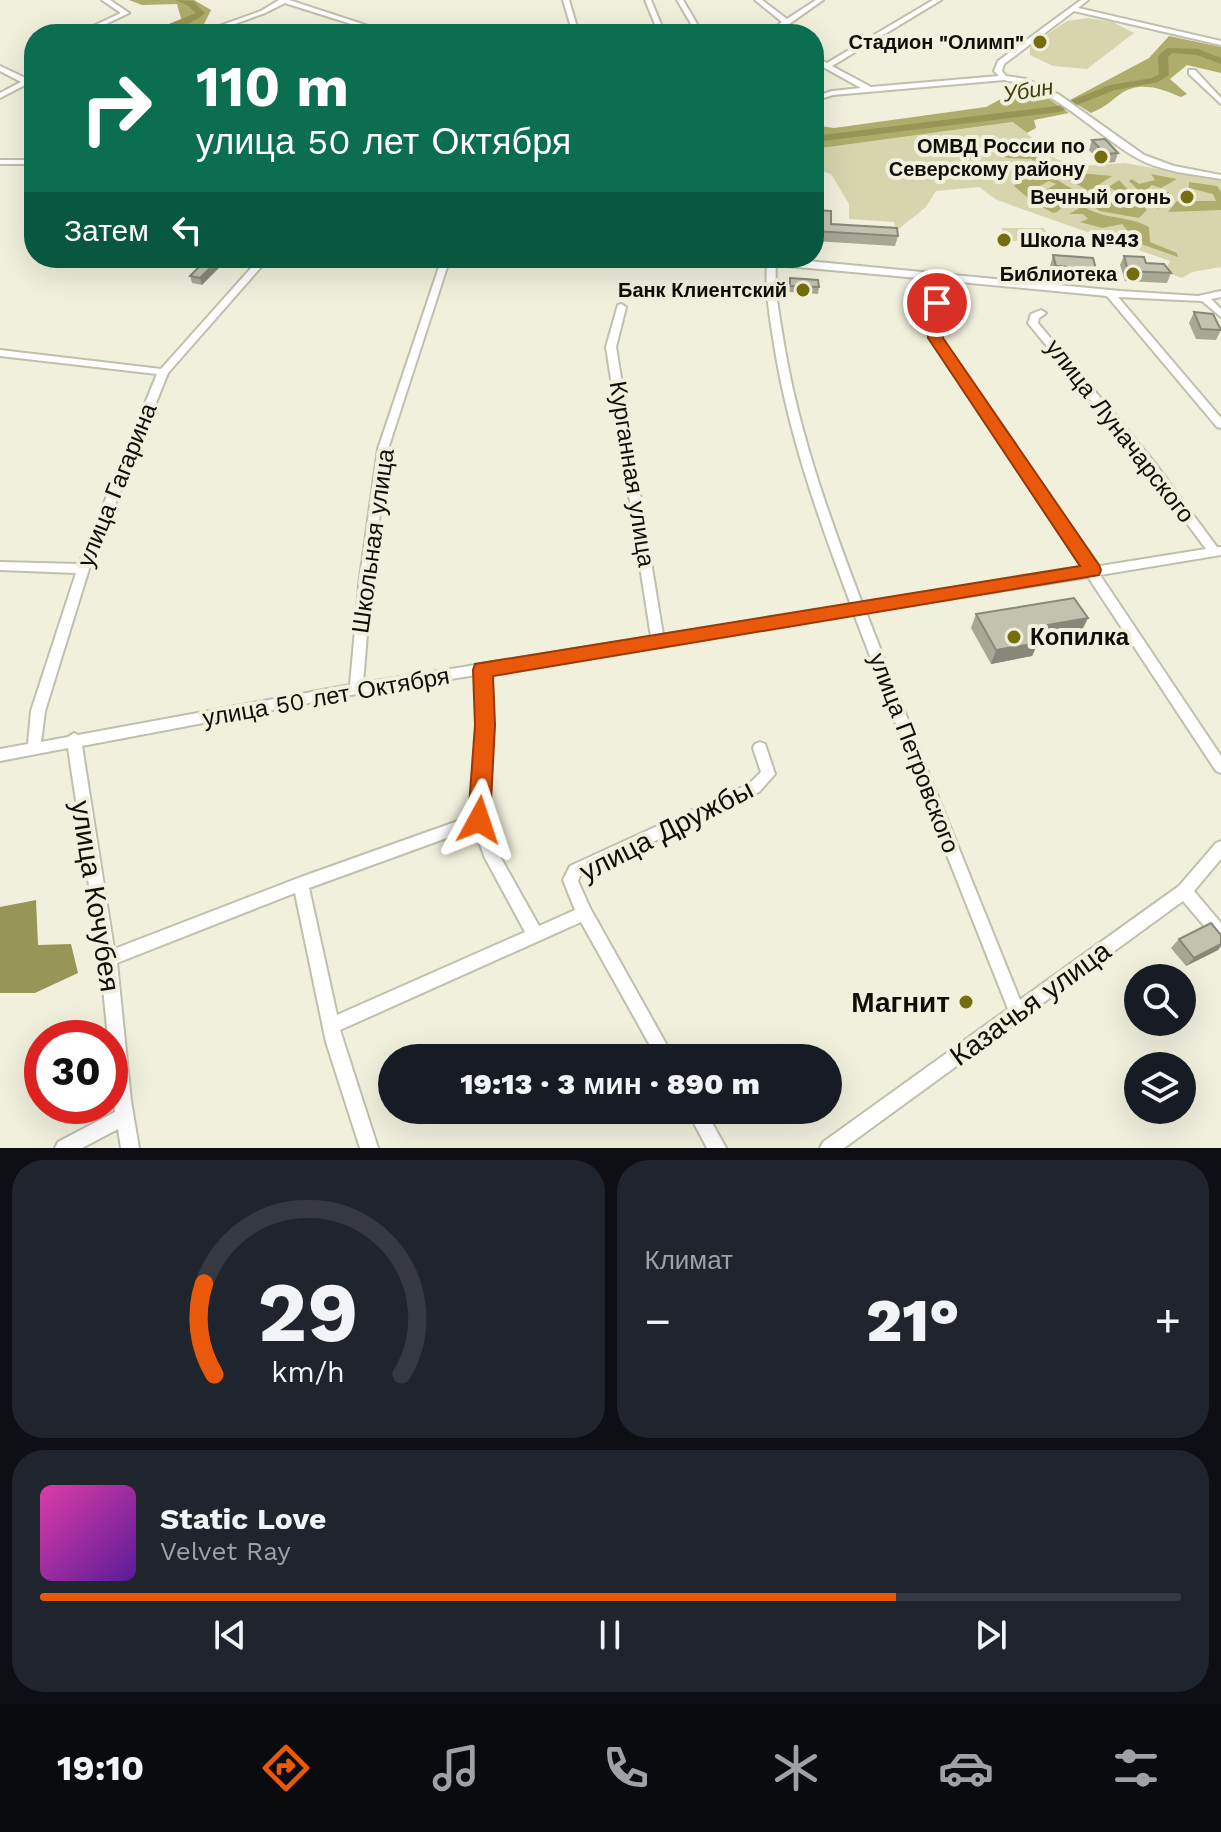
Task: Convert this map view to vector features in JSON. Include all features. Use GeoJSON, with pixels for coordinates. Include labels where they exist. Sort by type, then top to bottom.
{"type":"FeatureCollection","features":[{"type":"Feature","properties":{"kind":"street"},"geometry":{"type":"LineString","coordinates":[[101,24],[126,13],[105,0]]}},
{"type":"Feature","properties":{"kind":"street"},"geometry":{"type":"LineString","coordinates":[[225,24],[284,0],[359,24]]}},
{"type":"Feature","properties":{"kind":"street"},"geometry":{"type":"LineString","coordinates":[[566,0],[573,24]]}},
{"type":"Feature","properties":{"kind":"street"},"geometry":{"type":"LineString","coordinates":[[648,0],[658,24]]}},
{"type":"Feature","properties":{"kind":"street"},"geometry":{"type":"LineString","coordinates":[[680,0],[694,24]]}},
{"type":"Feature","properties":{"kind":"street"},"geometry":{"type":"LineString","coordinates":[[758,0],[786,22]]}},
{"type":"Feature","properties":{"kind":"street"},"geometry":{"type":"LineString","coordinates":[[783,24],[820,0]]}},
{"type":"Feature","properties":{"kind":"street"},"geometry":{"type":"LineString","coordinates":[[827,66],[938,0]]}},
{"type":"Feature","properties":{"kind":"street"},"geometry":{"type":"LineString","coordinates":[[1004,78],[998,71],[1001,63],[1085,0]]}},
{"type":"Feature","properties":{"kind":"street"},"geometry":{"type":"LineString","coordinates":[[1074,9],[1221,43]]}},
{"type":"Feature","properties":{"kind":"street"},"geometry":{"type":"LineString","coordinates":[[824,64],[870,90]]}},
{"type":"Feature","properties":{"kind":"street"},"geometry":{"type":"LineString","coordinates":[[0,68],[24,81]]}},
{"type":"Feature","properties":{"kind":"street"},"geometry":{"type":"LineString","coordinates":[[1192,72],[1221,102]]}},
{"type":"Feature","properties":{"kind":"street"},"geometry":{"type":"LineString","coordinates":[[824,96],[1004,78],[1039,87],[1152,162],[1221,177]]}},
{"type":"Feature","properties":{"kind":"street"},"geometry":{"type":"LineString","coordinates":[[0,96],[24,86]]}},
{"type":"Feature","properties":{"kind":"street"},"geometry":{"type":"LineString","coordinates":[[0,162],[24,162]]}},
{"type":"Feature","properties":{"kind":"street"},"geometry":{"type":"LineString","coordinates":[[824,267],[1110,293],[1204,298],[1221,294]]}},
{"type":"Feature","properties":{"kind":"street","name":"улица Гагарина"},"geometry":{"type":"LineString","coordinates":[[34,747],[38,711],[83,569],[163,372],[256,268]]}},
{"type":"Feature","properties":{"kind":"street","name":"Школьная улица"},"geometry":{"type":"LineString","coordinates":[[356,689],[365,585],[383,449],[443,268]]}},
{"type":"Feature","properties":{"kind":"street","name":"улица Петровского"},"geometry":{"type":"LineString","coordinates":[[773,268],[781,357],[799,435],[858,609],[940,824],[1017,1011]]}},
{"type":"Feature","properties":{"kind":"street"},"geometry":{"type":"LineString","coordinates":[[934,279],[940,319],[934,324],[936,338],[1221,767]]}},
{"type":"Feature","properties":{"kind":"street"},"geometry":{"type":"LineString","coordinates":[[1110,293],[1221,425]]}},
{"type":"Feature","properties":{"kind":"street"},"geometry":{"type":"LineString","coordinates":[[1204,298],[1221,314]]}},
{"type":"Feature","properties":{"kind":"street","name":"Курганная улица"},"geometry":{"type":"LineString","coordinates":[[621,307],[611,347],[658,642]]}},
{"type":"Feature","properties":{"kind":"street","name":"улица Луначарского"},"geometry":{"type":"LineString","coordinates":[[1041,313],[1034,316],[1033,323],[1217,552]]}},
{"type":"Feature","properties":{"kind":"street"},"geometry":{"type":"LineString","coordinates":[[0,353],[163,372]]}},
{"type":"Feature","properties":{"kind":"street","name":"улица 50 лет Октября"},"geometry":{"type":"LineString","coordinates":[[0,755],[356,689],[1217,552]]}},
{"type":"Feature","properties":{"kind":"street"},"geometry":{"type":"LineString","coordinates":[[0,566],[83,569]]}},
{"type":"Feature","properties":{"kind":"street"},"geometry":{"type":"LineString","coordinates":[[482,670],[485,725],[479,820],[490,853],[535,934]]}},
{"type":"Feature","properties":{"kind":"street","name":"улица Кочубея"},"geometry":{"type":"LineString","coordinates":[[74,739],[81,809],[108,959],[114,1020]]}},
{"type":"Feature","properties":{"kind":"street","name":"улица Дружбы"},"geometry":{"type":"LineString","coordinates":[[658,1044],[584,913],[570,880],[575,871],[754,788],[768,774],[760,748]]}},
{"type":"Feature","properties":{"kind":"street"},"geometry":{"type":"LineString","coordinates":[[108,959],[301,884],[479,820]]}},
{"type":"Feature","properties":{"kind":"street","name":"Казачья улица"},"geometry":{"type":"LineString","coordinates":[[829,1148],[1184,891],[1221,848]]}},
{"type":"Feature","properties":{"kind":"street"},"geometry":{"type":"LineString","coordinates":[[301,884],[331,1026],[369,1148]]}},
{"type":"Feature","properties":{"kind":"street"},"geometry":{"type":"LineString","coordinates":[[1184,891],[1221,935]]}},
{"type":"Feature","properties":{"kind":"street","name":"улица Дружбы"},"geometry":{"type":"LineString","coordinates":[[331,1026],[584,913]]}},
{"type":"Feature","properties":{"kind":"street"},"geometry":{"type":"LineString","coordinates":[[64,1148],[110,1124]]}},
{"type":"Feature","properties":{"kind":"street","name":"улица Кочубея"},"geometry":{"type":"LineString","coordinates":[[125,1124],[130,1148]]}},
{"type":"Feature","properties":{"kind":"street"},"geometry":{"type":"LineString","coordinates":[[704,1124],[717,1148]]}},
{"type":"Feature","properties":{"kind":"green space"},"geometry":{"type":"Polygon","coordinates":[[[1088,18],[1113,22],[1134,33],[1087,69],[1053,66],[1030,55],[1030,46],[1067,21],[1088,18]]]}},
{"type":"Feature","properties":{"kind":"green space"},"geometry":{"type":"Polygon","coordinates":[[[1014,122],[1056,159],[1079,166],[1125,163],[1221,180],[1221,267],[1192,272],[1182,278],[1165,272],[1170,261],[995,199],[979,187],[936,191],[925,208],[897,230],[894,222],[849,219],[849,204],[831,174],[824,172],[824,148],[1014,122]]]}},
{"type":"Feature","properties":{"kind":"green space"},"geometry":{"type":"Polygon","coordinates":[[[1001,228],[1044,228],[1051,241],[1007,241],[1001,228]]]}},
{"type":"Feature","properties":{"kind":"shaded area"},"geometry":{"type":"Polygon","coordinates":[[[129,0],[194,0],[211,10],[204,24],[183,24],[177,4],[142,5],[129,0]]]}},
{"type":"Feature","properties":{"kind":"shaded area"},"geometry":{"type":"Polygon","coordinates":[[[1169,36],[1221,47],[1221,73],[1187,65],[1170,79],[1187,94],[1181,97],[1158,88],[1134,88],[1091,113],[1070,100],[1149,58],[1169,36]]]}},
{"type":"Feature","properties":{"kind":"shaded area"},"geometry":{"type":"Polygon","coordinates":[[[1033,94],[1049,99],[1069,113],[1034,120],[1036,128],[1027,133],[1013,122],[824,148],[824,126],[834,128],[986,107],[1001,99],[1033,94]]]}},
{"type":"Feature","properties":{"kind":"shaded area"},"geometry":{"type":"Polygon","coordinates":[[[1017,140],[1041,161],[1080,166],[1073,168],[1079,173],[1112,176],[1089,191],[1031,159],[1006,158],[1002,153],[1014,151],[1012,144],[1017,140]]]}},
{"type":"Feature","properties":{"kind":"shaded area"},"geometry":{"type":"Polygon","coordinates":[[[1037,168],[1079,193],[1053,213],[1040,206],[1047,208],[1058,201],[1043,198],[1044,191],[1056,184],[1049,181],[1034,189],[1033,202],[1014,186],[1037,168]]]}},
{"type":"Feature","properties":{"kind":"shaded area"},"geometry":{"type":"Polygon","coordinates":[[[1151,174],[1177,179],[1161,188],[1152,185],[1145,191],[1169,192],[1158,209],[1129,181],[1132,179],[1139,184],[1155,180],[1151,174]]]}},
{"type":"Feature","properties":{"kind":"shaded area"},"geometry":{"type":"Polygon","coordinates":[[[1119,180],[1147,210],[1139,218],[1100,211],[1088,203],[1092,201],[1103,205],[1129,198],[1109,187],[1119,180]]]}},
{"type":"Feature","properties":{"kind":"shaded area"},"geometry":{"type":"Polygon","coordinates":[[[1189,182],[1217,186],[1221,192],[1221,210],[1168,212],[1177,201],[1216,201],[1213,194],[1189,188],[1189,182]]]}},
{"type":"Feature","properties":{"kind":"shaded area"},"geometry":{"type":"Polygon","coordinates":[[[1083,206],[1099,214],[1149,227],[1150,242],[1177,253],[1178,257],[1110,233],[1125,235],[1128,231],[1122,224],[1102,228],[1080,222],[1088,219],[1083,214],[1069,214],[1083,206]]]}},
{"type":"Feature","properties":{"kind":"shaded area"},"geometry":{"type":"Polygon","coordinates":[[[36,900],[38,945],[71,944],[78,973],[35,993],[0,993],[0,907],[36,900]]]}},
{"type":"Feature","properties":{"kind":"building"},"geometry":{"type":"Polygon","coordinates":[[[1105,139],[1118,153],[1105,154],[1092,140],[1105,139]]]}},
{"type":"Feature","properties":{"kind":"building"},"geometry":{"type":"Polygon","coordinates":[[[824,211],[831,211],[831,224],[897,228],[898,236],[824,232],[824,211]]]}},
{"type":"Feature","properties":{"kind":"building"},"geometry":{"type":"Polygon","coordinates":[[[1053,255],[1093,258],[1096,269],[1056,266],[1053,255]]]}},
{"type":"Feature","properties":{"kind":"building"},"geometry":{"type":"Polygon","coordinates":[[[1124,256],[1144,257],[1146,263],[1164,264],[1171,273],[1128,271],[1124,256]]]}},
{"type":"Feature","properties":{"kind":"building"},"geometry":{"type":"Polygon","coordinates":[[[198,268],[210,268],[200,278],[190,276],[198,268]]]}},
{"type":"Feature","properties":{"kind":"building"},"geometry":{"type":"Polygon","coordinates":[[[790,278],[818,280],[819,287],[790,286],[790,278]]]}},
{"type":"Feature","properties":{"kind":"building"},"geometry":{"type":"Polygon","coordinates":[[[1194,312],[1213,314],[1221,330],[1201,329],[1194,312]]]}},
{"type":"Feature","properties":{"kind":"building"},"geometry":{"type":"Polygon","coordinates":[[[1074,598],[1088,618],[1030,628],[1038,643],[996,650],[976,614],[1074,598]]]}},
{"type":"Feature","properties":{"kind":"building"},"geometry":{"type":"Polygon","coordinates":[[[1211,923],[1221,935],[1221,944],[1194,958],[1179,939],[1211,923]]]}},
{"type":"Feature","properties":{"kind":"waterway","name":"Убин"},"geometry":{"type":"LineString","coordinates":[[175,24],[201,13],[190,3],[179,0]]}},
{"type":"Feature","properties":{"kind":"waterway","name":"Убин"},"geometry":{"type":"LineString","coordinates":[[824,138],[1059,109],[1113,87],[1155,80],[1164,75],[1163,56],[1170,50],[1198,52],[1221,61]]}},
{"type":"Feature","properties":{"kind":"place","name":"Стадион \"Олимп\""},"geometry":{"type":"Point","coordinates":[1040,42]}},
{"type":"Feature","properties":{"kind":"place","name":"ОМВД России по Северскому району"},"geometry":{"type":"Point","coordinates":[1101,157]}},
{"type":"Feature","properties":{"kind":"place","name":"Вечный огонь"},"geometry":{"type":"Point","coordinates":[1187,197]}},
{"type":"Feature","properties":{"kind":"place","name":"Школа №43"},"geometry":{"type":"Point","coordinates":[1004,240]}},
{"type":"Feature","properties":{"kind":"place","name":"Библиотека"},"geometry":{"type":"Point","coordinates":[1133,274]}},
{"type":"Feature","properties":{"kind":"place","name":"Банк Клиентский"},"geometry":{"type":"Point","coordinates":[803,290]}},
{"type":"Feature","properties":{"kind":"place","name":"Копилка"},"geometry":{"type":"Point","coordinates":[1014,637]}},
{"type":"Feature","properties":{"kind":"place","name":"Магнит"},"geometry":{"type":"Point","coordinates":[966,1002]}},
{"type":"Feature","properties":{"kind":"route"},"geometry":{"type":"LineString","coordinates":[[479,820],[485,725],[482,670],[1092,570],[936,338],[934,324],[940,319],[937,303]]}}]}
